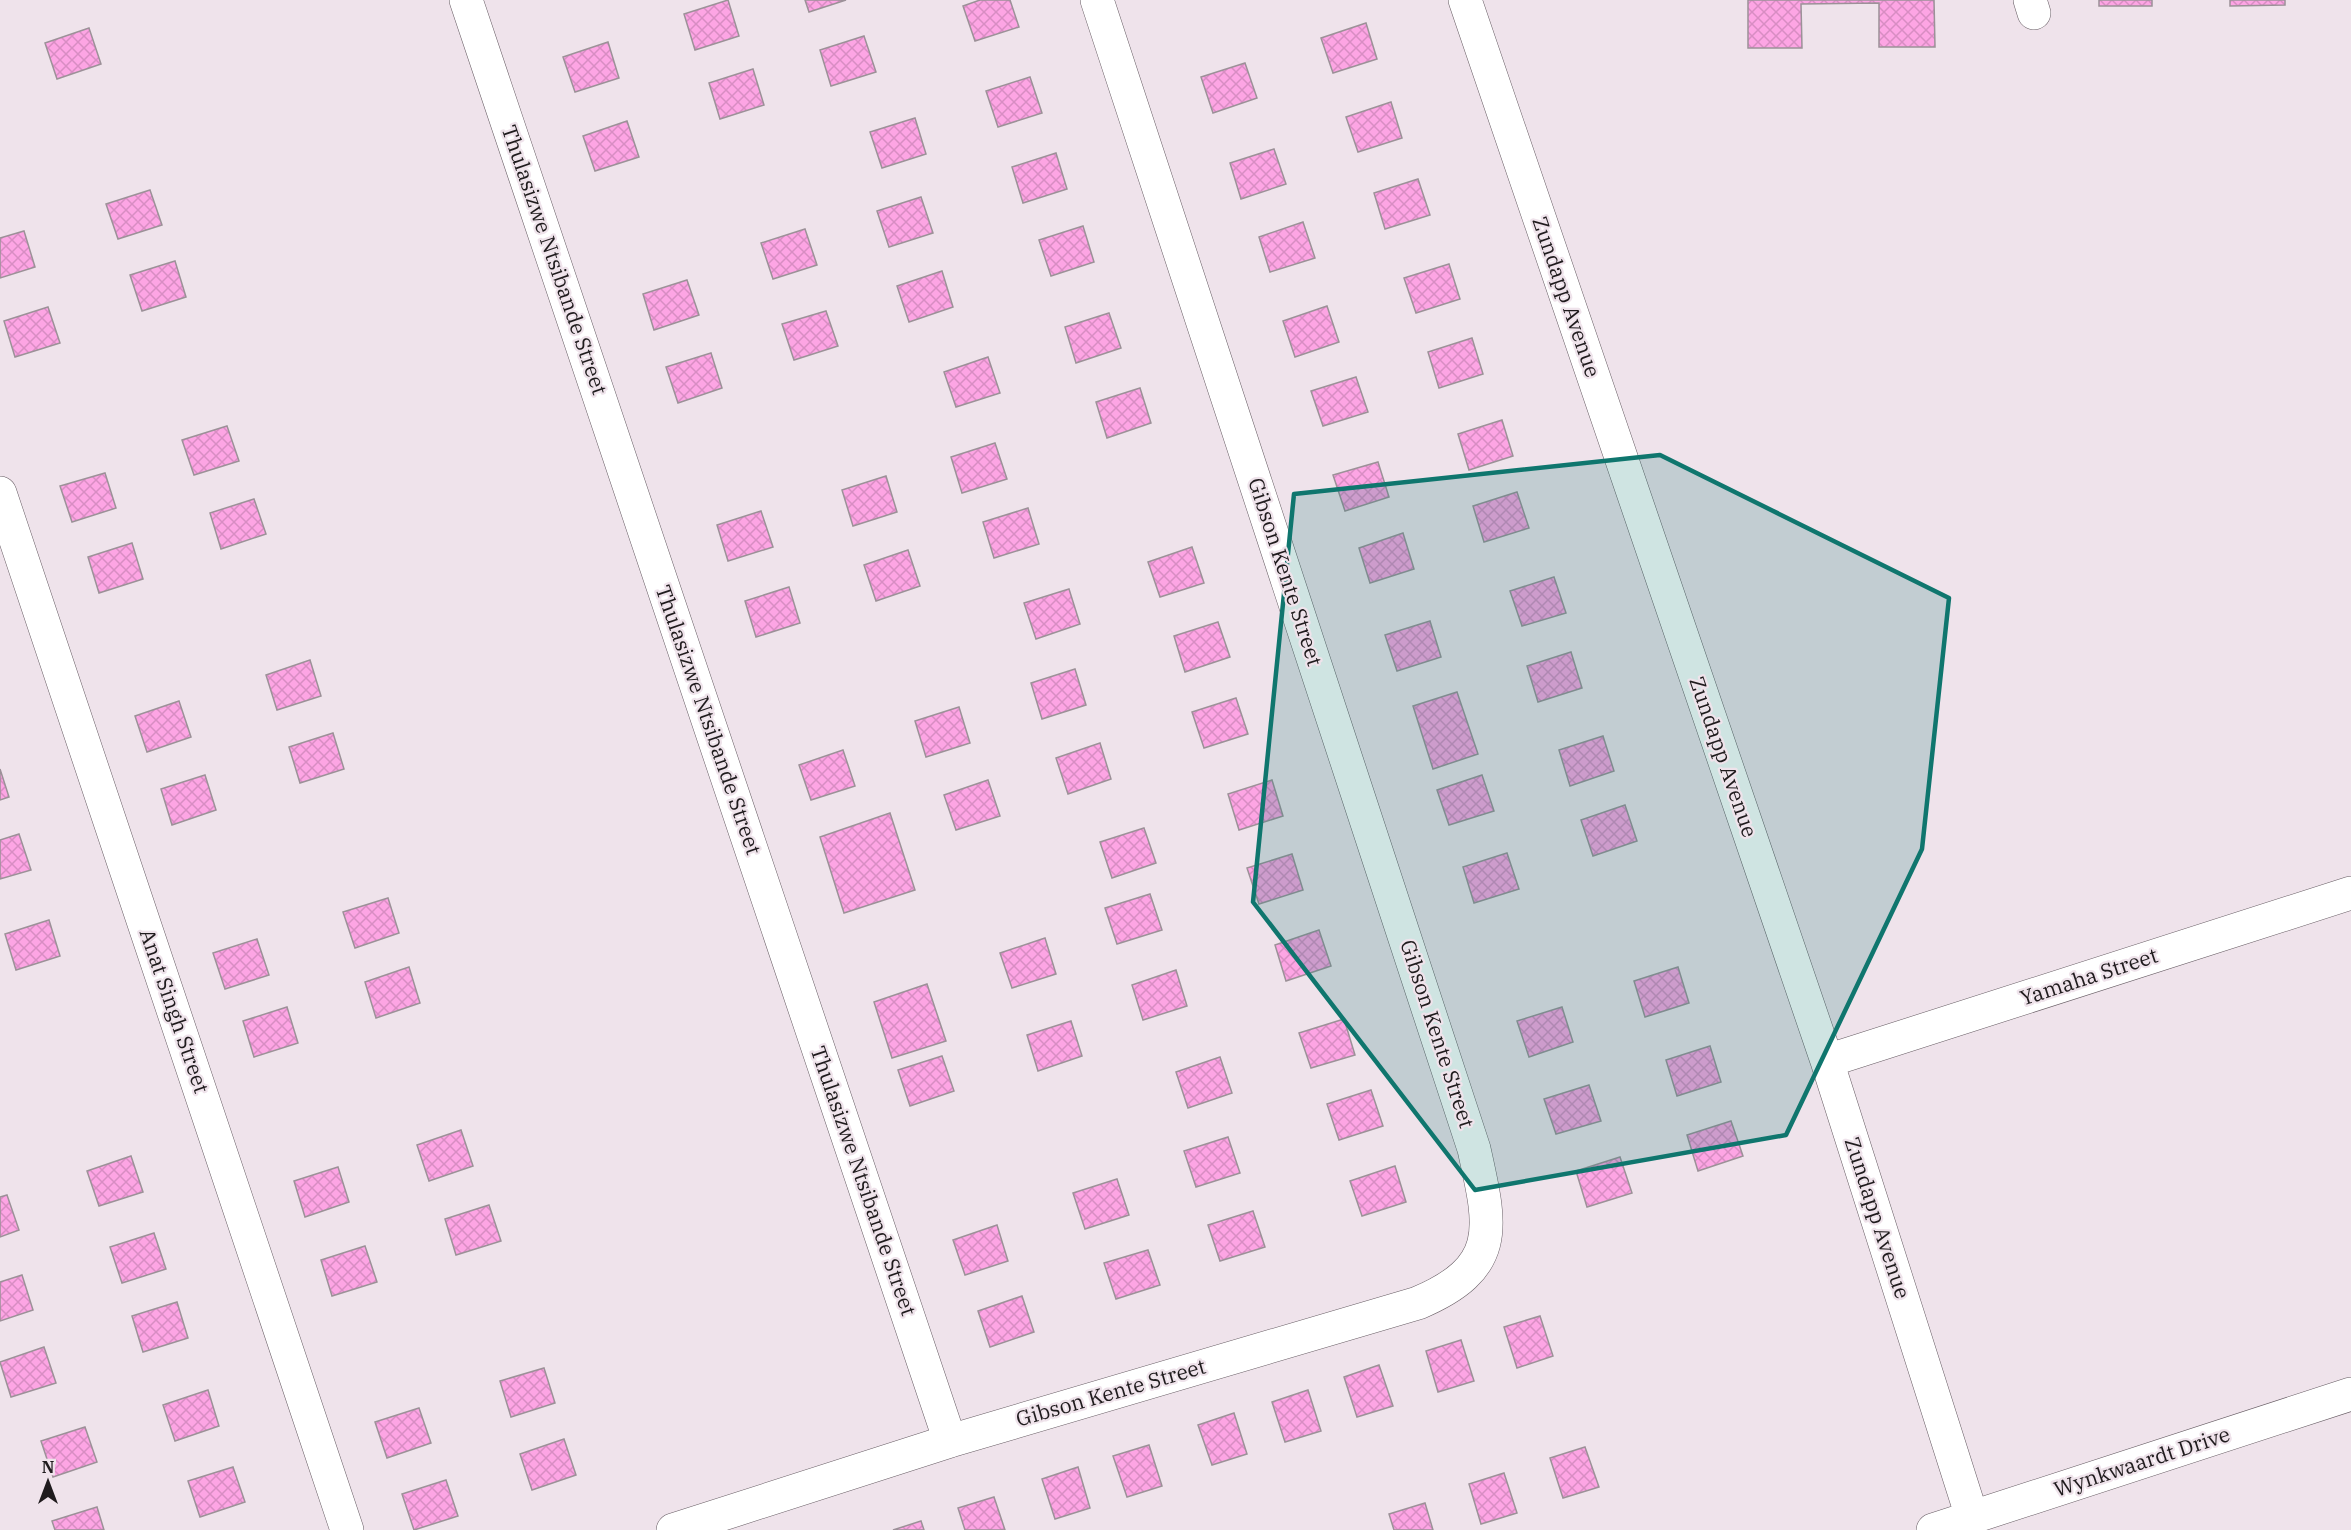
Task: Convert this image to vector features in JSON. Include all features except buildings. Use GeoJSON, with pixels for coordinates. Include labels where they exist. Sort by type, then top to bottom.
{"type":"FeatureCollection","features":[{"type":"Feature","properties":{"kind":"street","name":"Thulasizwe Ntsibande Street"},"geometry":{"type":"LineString","coordinates":[[466,0],[950,1441]]}},
{"type":"Feature","properties":{"kind":"street","name":"Gibson Kente Street"},"geometry":{"type":"LineString","coordinates":[[673,1530],[950,1441],[1418,1303],[1442,1293],[1463,1277],[1487,1239],[1488,1216],[1474,1149],[1097,0]]}},
{"type":"Feature","properties":{"kind":"street","name":"Zundapp Avenue"},"geometry":{"type":"LineString","coordinates":[[1465,0],[1827,1061],[1972,1517]]}},
{"type":"Feature","properties":{"kind":"street","name":"Anat Singh Street"},"geometry":{"type":"LineString","coordinates":[[0,493],[347,1530]]}},
{"type":"Feature","properties":{"kind":"street","name":"Yamaha Street"},"geometry":{"type":"LineString","coordinates":[[1827,1061],[2351,893]]}},
{"type":"Feature","properties":{"kind":"street","name":"Wynkwaardt Drive"},"geometry":{"type":"LineString","coordinates":[[1934,1530],[2351,1394]]}},
{"type":"Feature","properties":{"kind":"highlighted area"},"geometry":{"type":"Polygon","coordinates":[[[1660,455],[1949,598],[1922,849],[1786,1135],[1475,1190],[1253,902],[1294,494],[1660,455]]]}}]}
